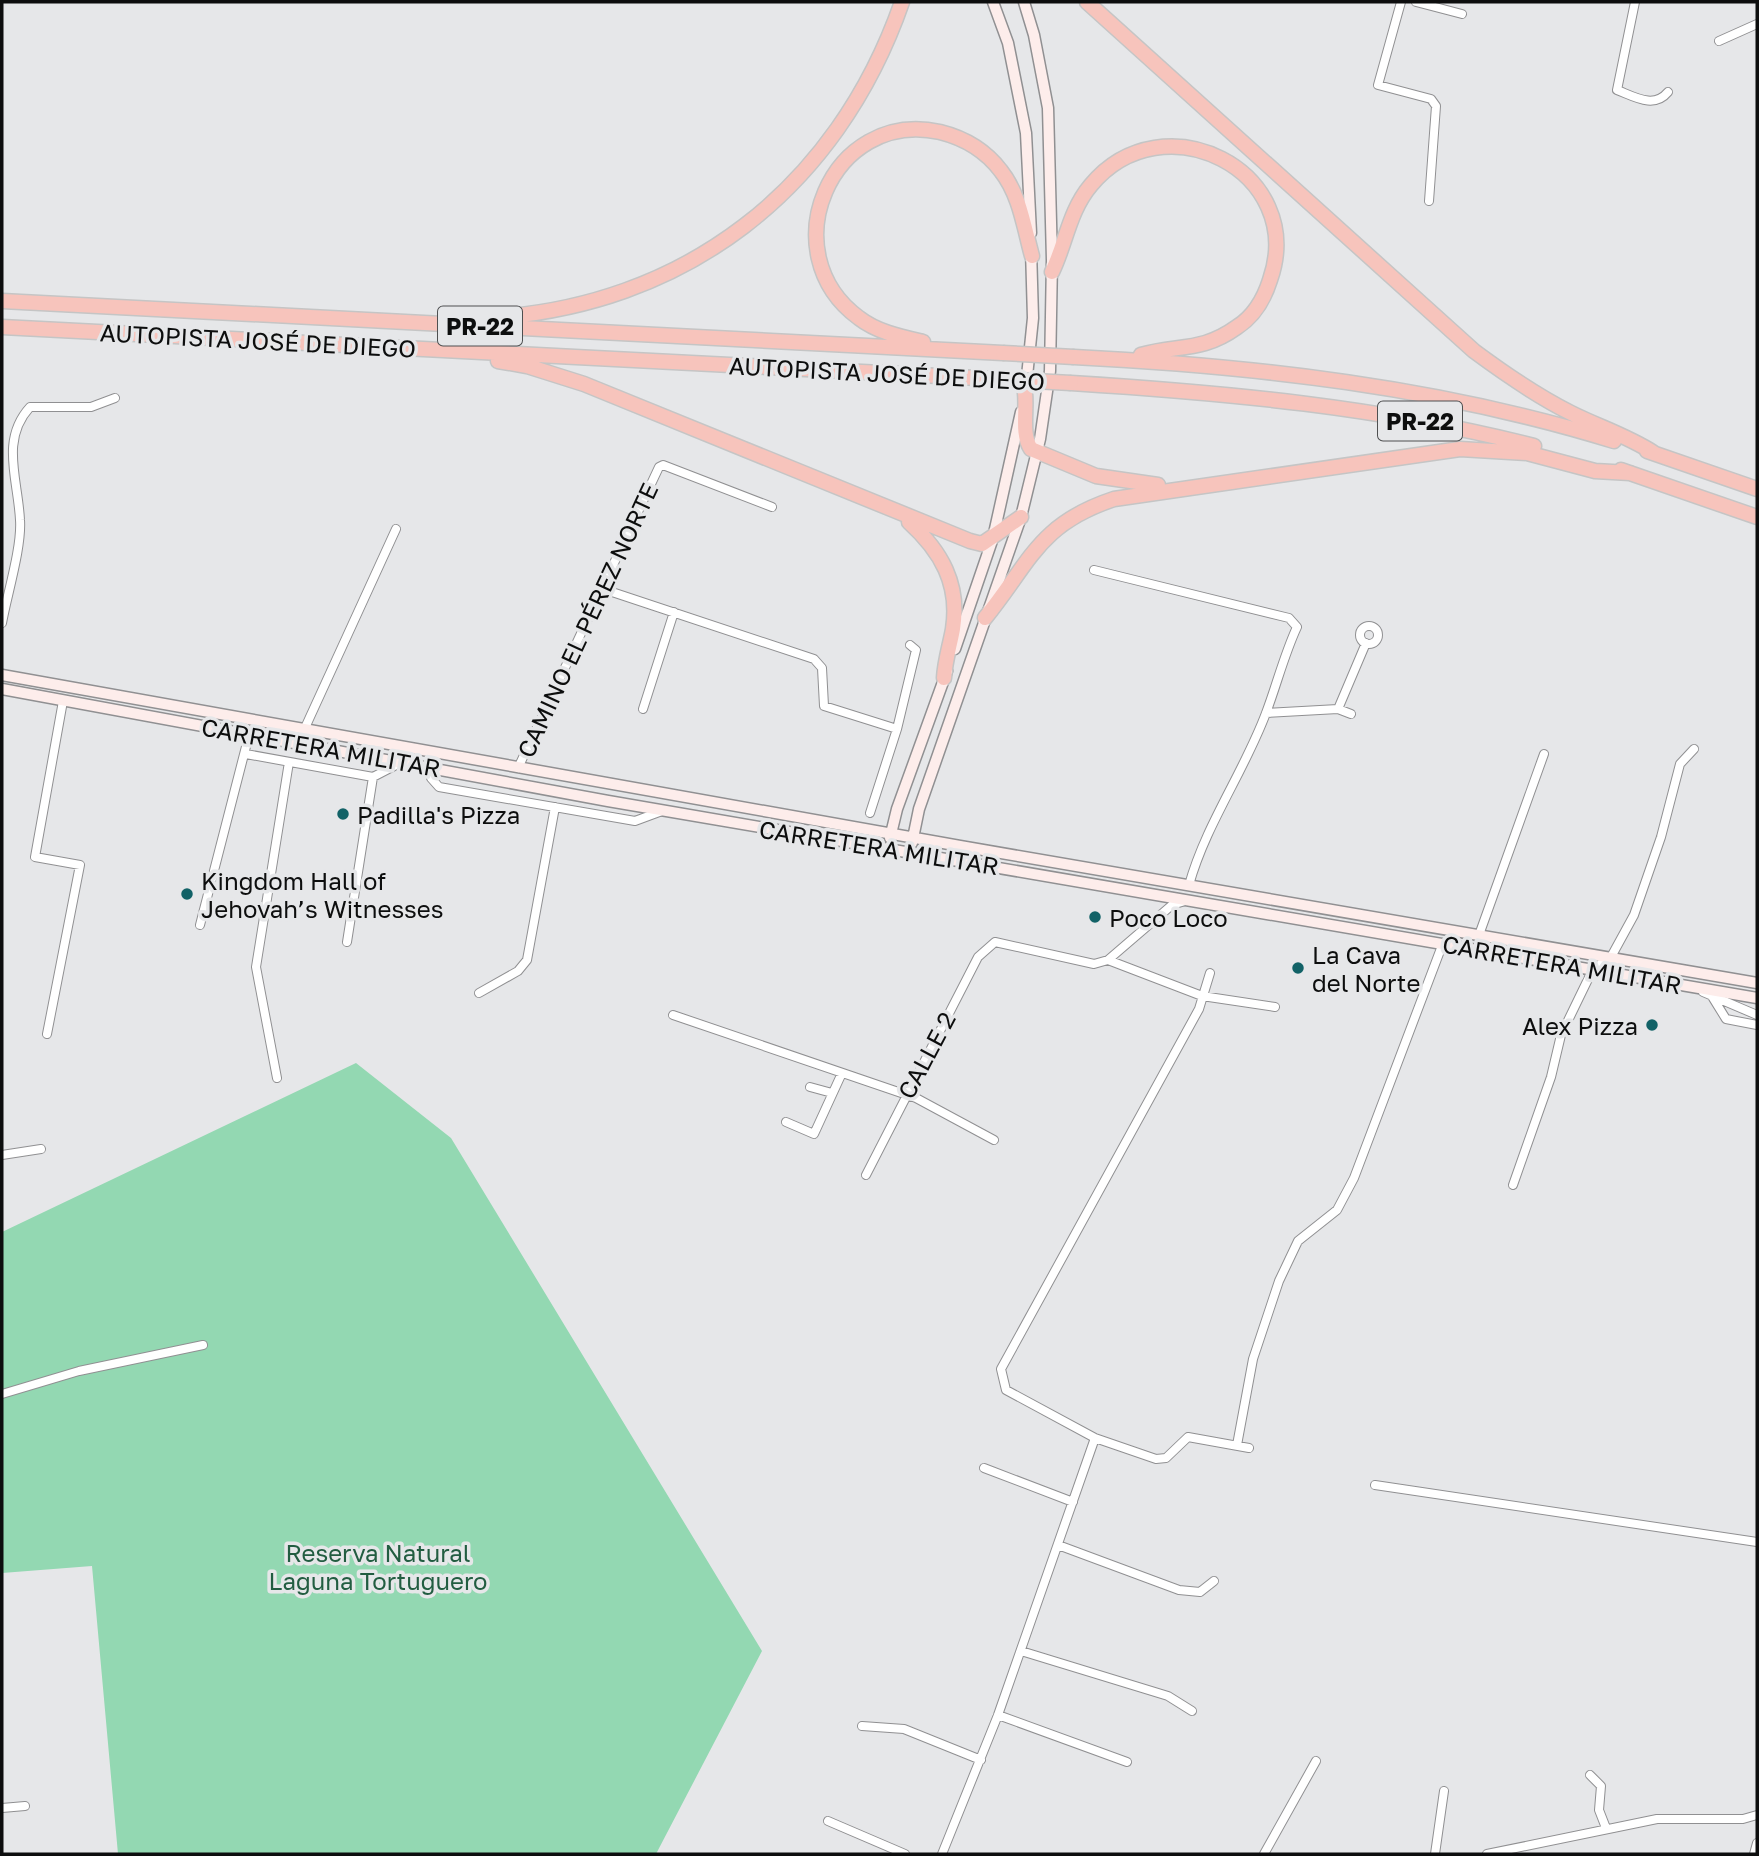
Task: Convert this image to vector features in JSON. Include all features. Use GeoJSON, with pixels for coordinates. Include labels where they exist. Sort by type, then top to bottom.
{"type":"FeatureCollection","features":[{"type":"Feature","properties":{"kind":"highway"},"geometry":{"type":"LineString","coordinates":[[450,324],[538,314],[596,302],[657,279],[721,244],[794,183],[838,130],[882,54],[902,2]]}},
{"type":"Feature","properties":{"kind":"highway"},"geometry":{"type":"LineString","coordinates":[[1087,2],[1474,351],[1544,398],[1589,422],[1633,439],[1654,453]]}},
{"type":"Feature","properties":{"kind":"highway"},"geometry":{"type":"LineString","coordinates":[[958,351],[875,328],[858,318],[834,292],[820,263],[816,231],[820,203],[834,174],[856,150],[884,136],[915,129],[959,138],[991,160],[1009,184],[1032,256]]}},
{"type":"Feature","properties":{"kind":"highway"},"geometry":{"type":"LineString","coordinates":[[1052,272],[1077,204],[1100,175],[1125,157],[1154,147],[1191,147],[1221,158],[1248,178],[1263,199],[1275,235],[1272,274],[1257,308],[1238,327],[1208,342],[1192,348],[1147,353],[1124,359]]}},
{"type":"Feature","properties":{"kind":"highway","name":"AUTOPISTA JOSÉ DE DIEGO"},"geometry":{"type":"LineString","coordinates":[[2,301],[1124,359],[1264,372],[1430,396],[1543,422],[1654,453],[1757,489]]}},
{"type":"Feature","properties":{"kind":"highway","name":"AUTOPISTA JOSÉ DE DIEGO"},"geometry":{"type":"LineString","coordinates":[[2,327],[1071,383],[1225,394],[1390,415],[1492,435],[1630,473],[1757,517]]}},
{"type":"Feature","properties":{"kind":"highway"},"geometry":{"type":"LineString","coordinates":[[459,351],[527,366],[584,384],[903,516],[982,544],[1021,517]]}},
{"type":"Feature","properties":{"kind":"highway"},"geometry":{"type":"LineString","coordinates":[[1025,393],[1026,441],[1036,452],[1096,476],[1180,488]]}},
{"type":"Feature","properties":{"kind":"highway"},"geometry":{"type":"LineString","coordinates":[[985,618],[1027,557],[1072,518],[1114,499],[1460,449],[1527,453],[1595,471],[1630,473]]}},
{"type":"Feature","properties":{"kind":"highway"},"geometry":{"type":"LineString","coordinates":[[903,516],[930,542],[945,565],[953,588],[954,622],[945,655],[944,678]]}},
{"type":"Feature","properties":{"kind":"main road"},"geometry":{"type":"LineString","coordinates":[[887,849],[993,538],[1025,393],[1033,318],[1026,133],[1008,43],[993,2]]}},
{"type":"Feature","properties":{"kind":"main road"},"geometry":{"type":"LineString","coordinates":[[909,853],[919,809],[1021,517],[1051,371],[1052,272],[1048,108],[1034,35],[1024,2]]}},
{"type":"Feature","properties":{"kind":"main road","name":"CARRETERA MILITAR"},"geometry":{"type":"LineString","coordinates":[[2,675],[913,838],[1757,983]]}},
{"type":"Feature","properties":{"kind":"main road","name":"CARRETERA MILITAR"},"geometry":{"type":"LineString","coordinates":[[2,690],[433,766],[662,811],[1757,998]]}},
{"type":"Feature","properties":{"kind":"street"},"geometry":{"type":"LineString","coordinates":[[1401,2],[1378,85],[1431,99],[1436,106],[1429,201]]}},
{"type":"Feature","properties":{"kind":"street"},"geometry":{"type":"LineString","coordinates":[[1416,2],[1462,14]]}},
{"type":"Feature","properties":{"kind":"street"},"geometry":{"type":"LineString","coordinates":[[1635,2],[1617,90],[1651,102],[1661,100],[1668,92]]}},
{"type":"Feature","properties":{"kind":"street"},"geometry":{"type":"LineString","coordinates":[[1719,41],[1757,24]]}},
{"type":"Feature","properties":{"kind":"street"},"geometry":{"type":"LineString","coordinates":[[2,623],[21,522],[9,455],[16,420],[30,407],[91,407],[114,398]]}},
{"type":"Feature","properties":{"kind":"street","name":"CAMINO EL PÉREZ NORTE"},"geometry":{"type":"LineString","coordinates":[[518,768],[659,467],[663,465],[772,508]]}},
{"type":"Feature","properties":{"kind":"street"},"geometry":{"type":"LineString","coordinates":[[304,730],[396,529]]}},
{"type":"Feature","properties":{"kind":"street"},"geometry":{"type":"LineString","coordinates":[[1094,570],[1295,622],[1297,627],[1277,674],[1266,713],[1209,830],[1189,885]]}},
{"type":"Feature","properties":{"kind":"street"},"geometry":{"type":"LineString","coordinates":[[603,589],[814,659],[822,668],[824,706],[897,729]]}},
{"type":"Feature","properties":{"kind":"street"},"geometry":{"type":"LineString","coordinates":[[643,709],[674,612]]}},
{"type":"Feature","properties":{"kind":"street"},"geometry":{"type":"LineString","coordinates":[[1338,709],[1366,643]]}},
{"type":"Feature","properties":{"kind":"street"},"geometry":{"type":"LineString","coordinates":[[870,813],[897,729],[916,650],[910,645]]}},
{"type":"Feature","properties":{"kind":"street"},"geometry":{"type":"LineString","coordinates":[[47,1034],[80,865],[35,857],[63,701]]}},
{"type":"Feature","properties":{"kind":"street"},"geometry":{"type":"LineString","coordinates":[[1266,713],[1338,709],[1351,714]]}},
{"type":"Feature","properties":{"kind":"street"},"geometry":{"type":"LineString","coordinates":[[200,925],[249,735]]}},
{"type":"Feature","properties":{"kind":"street"},"geometry":{"type":"LineString","coordinates":[[1513,1185],[1551,1077],[1561,1035],[1593,969],[1611,957],[1634,915],[1661,837],[1680,764],[1694,749]]}},
{"type":"Feature","properties":{"kind":"street"},"geometry":{"type":"LineString","coordinates":[[246,754],[373,776],[402,761]]}},
{"type":"Feature","properties":{"kind":"street"},"geometry":{"type":"LineString","coordinates":[[1479,935],[1544,754]]}},
{"type":"Feature","properties":{"kind":"street"},"geometry":{"type":"LineString","coordinates":[[277,1078],[256,967],[289,762]]}},
{"type":"Feature","properties":{"kind":"street"},"geometry":{"type":"LineString","coordinates":[[433,766],[431,778],[439,787],[635,821],[662,811]]}},
{"type":"Feature","properties":{"kind":"street"},"geometry":{"type":"LineString","coordinates":[[347,942],[373,776]]}},
{"type":"Feature","properties":{"kind":"street"},"geometry":{"type":"LineString","coordinates":[[479,993],[518,971],[527,960],[555,807]]}},
{"type":"Feature","properties":{"kind":"street"},"geometry":{"type":"LineString","coordinates":[[1189,899],[1172,905],[1108,960],[1202,996],[1275,1007]]}},
{"type":"Feature","properties":{"kind":"street","name":"CALLE 2"},"geometry":{"type":"LineString","coordinates":[[866,1175],[905,1094],[978,957],[995,942],[1094,964],[1108,960]]}},
{"type":"Feature","properties":{"kind":"street"},"geometry":{"type":"LineString","coordinates":[[1237,1445],[1253,1359],[1279,1281],[1298,1241],[1336,1210],[1354,1178],[1443,943]]}},
{"type":"Feature","properties":{"kind":"street"},"geometry":{"type":"LineString","coordinates":[[1210,974],[1199,1009],[1002,1369],[1006,1390],[1095,1438],[1156,1459],[1166,1458],[1188,1437],[1250,1448]]}},
{"type":"Feature","properties":{"kind":"street"},"geometry":{"type":"LineString","coordinates":[[1691,986],[1757,1015]]}},
{"type":"Feature","properties":{"kind":"street"},"geometry":{"type":"LineString","coordinates":[[1712,996],[1726,1019],[1757,1025]]}},
{"type":"Feature","properties":{"kind":"street"},"geometry":{"type":"LineString","coordinates":[[673,1015],[905,1094],[994,1140]]}},
{"type":"Feature","properties":{"kind":"street"},"geometry":{"type":"LineString","coordinates":[[786,1122],[814,1134],[842,1073]]}},
{"type":"Feature","properties":{"kind":"street"},"geometry":{"type":"LineString","coordinates":[[810,1087],[831,1093]]}},
{"type":"Feature","properties":{"kind":"street"},"geometry":{"type":"LineString","coordinates":[[2,1155],[41,1149]]}},
{"type":"Feature","properties":{"kind":"street"},"geometry":{"type":"LineString","coordinates":[[2,1394],[79,1371],[203,1345]]}},
{"type":"Feature","properties":{"kind":"street"},"geometry":{"type":"LineString","coordinates":[[942,1854],[998,1715],[1095,1438]]}},
{"type":"Feature","properties":{"kind":"street"},"geometry":{"type":"LineString","coordinates":[[984,1468],[1073,1502]]}},
{"type":"Feature","properties":{"kind":"street"},"geometry":{"type":"LineString","coordinates":[[1376,1485],[1757,1542]]}},
{"type":"Feature","properties":{"kind":"street"},"geometry":{"type":"LineString","coordinates":[[1058,1545],[1179,1590],[1200,1592],[1214,1581]]}},
{"type":"Feature","properties":{"kind":"street"},"geometry":{"type":"LineString","coordinates":[[1021,1651],[1168,1696],[1192,1711]]}},
{"type":"Feature","properties":{"kind":"street"},"geometry":{"type":"LineString","coordinates":[[998,1715],[1127,1762]]}},
{"type":"Feature","properties":{"kind":"street"},"geometry":{"type":"LineString","coordinates":[[862,1726],[904,1729],[981,1760]]}},
{"type":"Feature","properties":{"kind":"street"},"geometry":{"type":"LineString","coordinates":[[1264,1854],[1316,1761]]}},
{"type":"Feature","properties":{"kind":"street"},"geometry":{"type":"LineString","coordinates":[[1590,1775],[1601,1786],[1600,1810],[1606,1828]]}},
{"type":"Feature","properties":{"kind":"street"},"geometry":{"type":"LineString","coordinates":[[1436,1854],[1444,1791]]}},
{"type":"Feature","properties":{"kind":"street"},"geometry":{"type":"LineString","coordinates":[[2,1808],[26,1806]]}},
{"type":"Feature","properties":{"kind":"street"},"geometry":{"type":"LineString","coordinates":[[1487,1854],[1537,1846],[1606,1828],[1657,1819],[1743,1819],[1757,1815]]}},
{"type":"Feature","properties":{"kind":"street"},"geometry":{"type":"LineString","coordinates":[[828,1821],[905,1854]]}},
{"type":"Feature","properties":{"kind":"street"},"geometry":{"type":"LineString","coordinates":[[1754,1854],[1757,1843]]}},
{"type":"Feature","properties":{"kind":"street"},"geometry":{"type":"LineString","coordinates":[[1537,1846],[1542,1854]]}},
{"type":"Feature","properties":{"kind":"green space","name":"Reserva Natural Laguna Tortuguero"},"geometry":{"type":"Polygon","coordinates":[[[356,1063],[451,1138],[762,1651],[656,1854],[118,1854],[92,1566],[2,1573],[2,1232],[356,1063]]]}},
{"type":"Feature","properties":{"kind":"place","name":"Padilla's Pizza"},"geometry":{"type":"Point","coordinates":[343,814]}},
{"type":"Feature","properties":{"kind":"place","name":"Kingdom Hall of Jehovah’s Witnesses"},"geometry":{"type":"Point","coordinates":[187,894]}},
{"type":"Feature","properties":{"kind":"place","name":"Poco Loco"},"geometry":{"type":"Point","coordinates":[1095,917]}},
{"type":"Feature","properties":{"kind":"place","name":"La Cava del Norte"},"geometry":{"type":"Point","coordinates":[1298,968]}},
{"type":"Feature","properties":{"kind":"place","name":"Alex Pizza"},"geometry":{"type":"Point","coordinates":[1652,1025]}}]}
